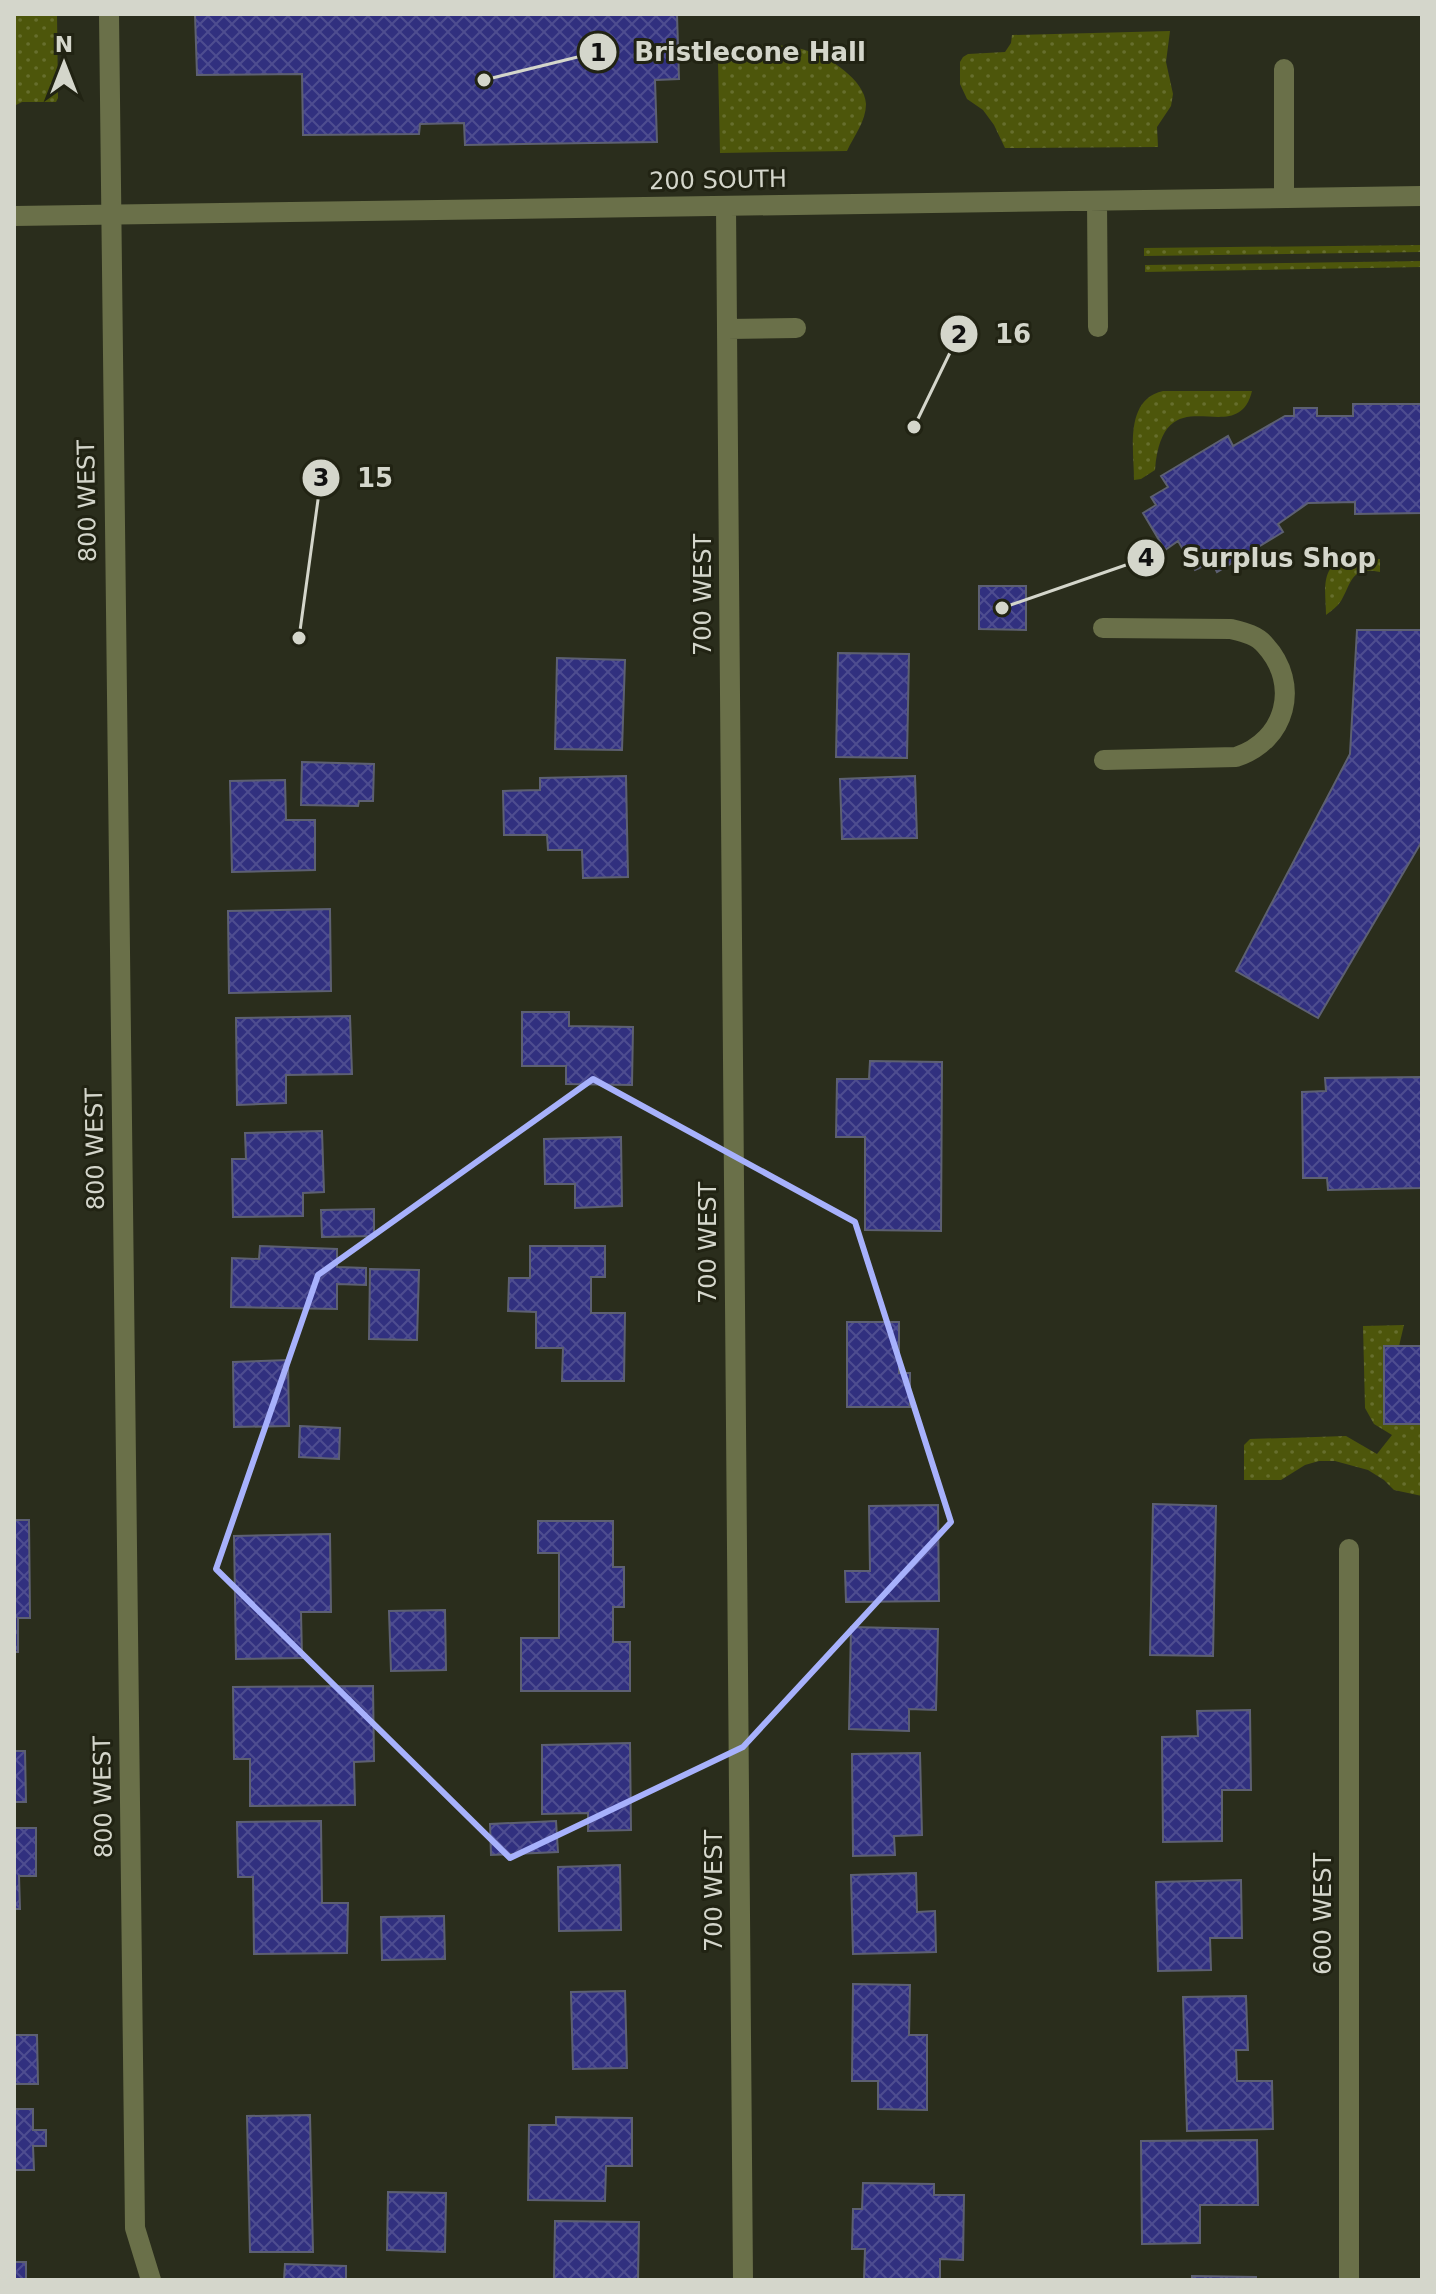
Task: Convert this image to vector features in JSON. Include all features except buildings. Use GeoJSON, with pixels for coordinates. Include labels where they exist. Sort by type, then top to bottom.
{"type":"FeatureCollection","features":[{"type":"Feature","properties":{"kind":"street","name":"800 WEST"},"geometry":{"type":"LineString","coordinates":[[109,14],[135,2228],[151,2280]]}},
{"type":"Feature","properties":{"kind":"street"},"geometry":{"type":"LineString","coordinates":[[1284,69],[1284,198]]}},
{"type":"Feature","properties":{"kind":"street","name":"200 SOUTH"},"geometry":{"type":"LineString","coordinates":[[14,216],[1422,196]]}},
{"type":"Feature","properties":{"kind":"street"},"geometry":{"type":"LineString","coordinates":[[1097,201],[1098,327]]}},
{"type":"Feature","properties":{"kind":"street","name":"700 WEST"},"geometry":{"type":"LineString","coordinates":[[726,206],[743,2280]]}},
{"type":"Feature","properties":{"kind":"street"},"geometry":{"type":"LineString","coordinates":[[727,329],[796,328]]}},
{"type":"Feature","properties":{"kind":"street"},"geometry":{"type":"LineString","coordinates":[[1103,628],[1231,629],[1249,634],[1264,643],[1285,680],[1285,700],[1280,720],[1267,740],[1253,752],[1236,757],[1104,760]]}},
{"type":"Feature","properties":{"kind":"street","name":"600 WEST"},"geometry":{"type":"LineString","coordinates":[[1349,1549],[1349,2280]]}},
{"type":"Feature","properties":{"kind":"highlighted area"},"geometry":{"type":"Polygon","coordinates":[[[593,1079],[855,1222],[951,1522],[743,1747],[510,1858],[216,1569],[318,1275],[593,1079]]]}},
{"type":"Feature","properties":{"kind":"green space"},"geometry":{"type":"Polygon","coordinates":[[[14,14],[57,14],[56,102],[22,102],[14,106],[14,14]]]}},
{"type":"Feature","properties":{"kind":"green space"},"geometry":{"type":"Polygon","coordinates":[[[1170,31],[1166,62],[1173,94],[1171,106],[1157,127],[1158,147],[1005,148],[994,125],[983,110],[967,99],[960,84],[960,62],[963,57],[1005,52],[1012,35],[1170,31]]]}},
{"type":"Feature","properties":{"kind":"green space"},"geometry":{"type":"Polygon","coordinates":[[[764,45],[803,49],[835,64],[853,78],[866,104],[862,122],[847,151],[720,153],[718,62],[764,45]]]}},
{"type":"Feature","properties":{"kind":"green space"},"geometry":{"type":"Polygon","coordinates":[[[1422,245],[1422,252],[1144,256],[1144,248],[1422,245]]]}},
{"type":"Feature","properties":{"kind":"green space"},"geometry":{"type":"Polygon","coordinates":[[[1422,261],[1422,267],[1145,272],[1145,265],[1422,261]]]}},
{"type":"Feature","properties":{"kind":"green space"},"geometry":{"type":"Polygon","coordinates":[[[1163,391],[1252,391],[1244,408],[1232,415],[1185,417],[1171,424],[1161,440],[1155,470],[1134,480],[1133,441],[1137,415],[1142,404],[1163,391]]]}},
{"type":"Feature","properties":{"kind":"green space"},"geometry":{"type":"Polygon","coordinates":[[[1345,559],[1380,559],[1380,572],[1363,571],[1354,577],[1339,603],[1326,615],[1328,574],[1331,568],[1345,559]]]}},
{"type":"Feature","properties":{"kind":"green space"},"geometry":{"type":"Polygon","coordinates":[[[1404,1325],[1399,1346],[1384,1347],[1384,1423],[1422,1423],[1422,1496],[1394,1490],[1368,1470],[1335,1461],[1305,1465],[1281,1480],[1244,1480],[1244,1445],[1250,1439],[1346,1436],[1377,1454],[1392,1435],[1374,1424],[1365,1408],[1363,1326],[1404,1325]]]}},
{"type":"Feature","properties":{"kind":"place","name":"Bristlecone Hall"},"geometry":{"type":"Point","coordinates":[484,80]}},
{"type":"Feature","properties":{"kind":"place","name":"16"},"geometry":{"type":"Point","coordinates":[914,427]}},
{"type":"Feature","properties":{"kind":"place","name":"Surplus Shop"},"geometry":{"type":"Point","coordinates":[1002,608]}},
{"type":"Feature","properties":{"kind":"place","name":"15"},"geometry":{"type":"Point","coordinates":[299,638]}}]}
